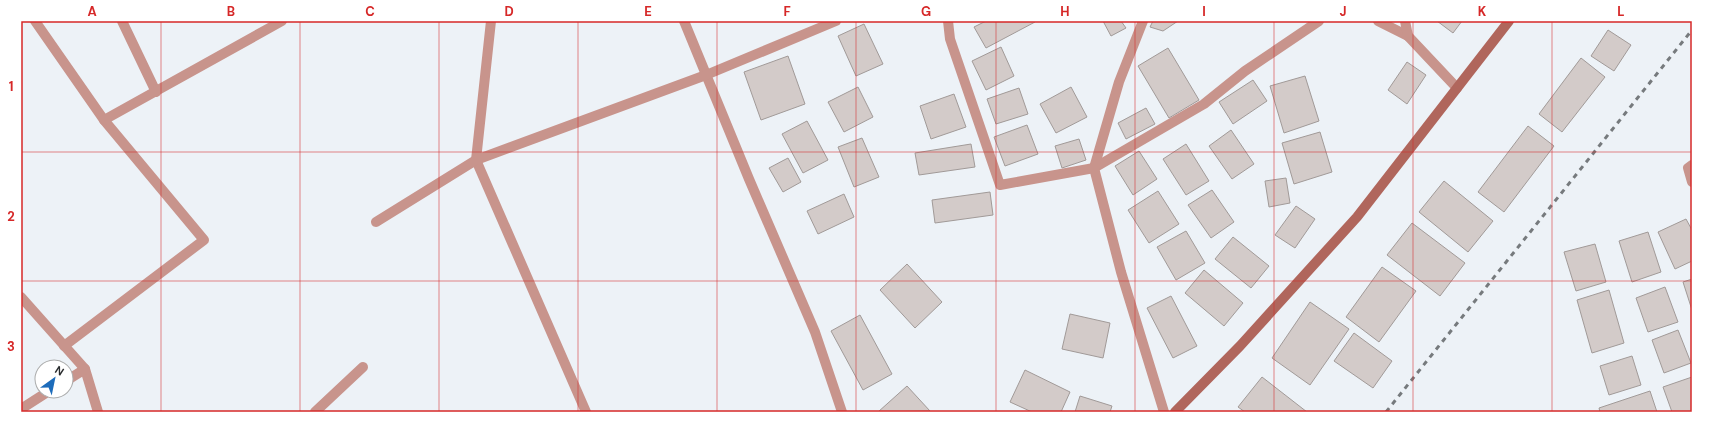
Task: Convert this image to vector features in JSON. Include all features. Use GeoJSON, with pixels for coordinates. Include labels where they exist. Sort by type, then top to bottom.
{"type":"FeatureCollection","features":[{"type":"Feature","properties":{"kind":"street"},"geometry":{"type":"LineString","coordinates":[[35,21],[104,120],[204,240],[64,346]]}},
{"type":"Feature","properties":{"kind":"street"},"geometry":{"type":"LineString","coordinates":[[122,21],[156,92]]}},
{"type":"Feature","properties":{"kind":"street"},"geometry":{"type":"LineString","coordinates":[[104,120],[282,21]]}},
{"type":"Feature","properties":{"kind":"street"},"geometry":{"type":"LineString","coordinates":[[492,21],[476,160],[586,412]]}},
{"type":"Feature","properties":{"kind":"street"},"geometry":{"type":"LineString","coordinates":[[684,21],[749,179],[815,332],[842,412]]}},
{"type":"Feature","properties":{"kind":"street"},"geometry":{"type":"LineString","coordinates":[[376,222],[476,160],[706,75],[836,21]]}},
{"type":"Feature","properties":{"kind":"street"},"geometry":{"type":"LineString","coordinates":[[948,21],[950,39],[1000,185],[1094,168],[1204,104],[1245,71],[1320,21]]}},
{"type":"Feature","properties":{"kind":"street"},"geometry":{"type":"LineString","coordinates":[[1143,21],[1119,82],[1094,168],[1121,272],[1164,412]]}},
{"type":"Feature","properties":{"kind":"street"},"geometry":{"type":"LineString","coordinates":[[1378,21],[1408,36],[1457,88]]}},
{"type":"Feature","properties":{"kind":"street"},"geometry":{"type":"LineString","coordinates":[[1405,21],[1408,36]]}},
{"type":"Feature","properties":{"kind":"street"},"geometry":{"type":"LineString","coordinates":[[1175,412],[1240,346],[1357,217],[1509,21]]}},
{"type":"Feature","properties":{"kind":"street"},"geometry":{"type":"LineString","coordinates":[[1692,165],[1688,168],[1692,182]]}},
{"type":"Feature","properties":{"kind":"street"},"geometry":{"type":"LineString","coordinates":[[21,297],[85,369],[98,412]]}},
{"type":"Feature","properties":{"kind":"street"},"geometry":{"type":"LineString","coordinates":[[315,412],[363,367]]}},
{"type":"Feature","properties":{"kind":"street"},"geometry":{"type":"LineString","coordinates":[[74,375],[85,369]]}},
{"type":"Feature","properties":{"kind":"street"},"geometry":{"type":"LineString","coordinates":[[21,409],[37,399]]}},
{"type":"Feature","properties":{"kind":"building"},"geometry":{"type":"Polygon","coordinates":[[[986,21],[1035,22],[986,48],[974,27],[986,21]]]}},
{"type":"Feature","properties":{"kind":"building"},"geometry":{"type":"Polygon","coordinates":[[[1103,21],[1121,21],[1126,28],[1111,36],[1103,21]]]}},
{"type":"Feature","properties":{"kind":"building"},"geometry":{"type":"Polygon","coordinates":[[[1153,21],[1178,21],[1163,31],[1150,27],[1153,21]]]}},
{"type":"Feature","properties":{"kind":"building"},"geometry":{"type":"Polygon","coordinates":[[[1437,21],[1462,21],[1453,33],[1437,21]]]}},
{"type":"Feature","properties":{"kind":"building"},"geometry":{"type":"Polygon","coordinates":[[[864,24],[883,64],[856,76],[838,36],[864,24]]]}},
{"type":"Feature","properties":{"kind":"building"},"geometry":{"type":"Polygon","coordinates":[[[1608,30],[1631,45],[1614,71],[1591,56],[1608,30]]]}},
{"type":"Feature","properties":{"kind":"building"},"geometry":{"type":"Polygon","coordinates":[[[1001,47],[1014,76],[986,90],[972,61],[1001,47]]]}},
{"type":"Feature","properties":{"kind":"building"},"geometry":{"type":"Polygon","coordinates":[[[1168,48],[1199,100],[1169,118],[1138,66],[1168,48]]]}},
{"type":"Feature","properties":{"kind":"building"},"geometry":{"type":"Polygon","coordinates":[[[788,56],[805,104],[761,120],[744,72],[788,56]]]}},
{"type":"Feature","properties":{"kind":"building"},"geometry":{"type":"Polygon","coordinates":[[[1581,58],[1605,77],[1562,132],[1539,114],[1581,58]]]}},
{"type":"Feature","properties":{"kind":"building"},"geometry":{"type":"Polygon","coordinates":[[[1407,62],[1426,75],[1407,104],[1388,90],[1407,62]]]}},
{"type":"Feature","properties":{"kind":"building"},"geometry":{"type":"Polygon","coordinates":[[[1305,76],[1319,121],[1284,133],[1270,86],[1305,76]]]}},
{"type":"Feature","properties":{"kind":"building"},"geometry":{"type":"Polygon","coordinates":[[[1253,80],[1267,101],[1233,124],[1219,102],[1253,80]]]}},
{"type":"Feature","properties":{"kind":"building"},"geometry":{"type":"Polygon","coordinates":[[[858,87],[873,117],[844,132],[828,102],[858,87]]]}},
{"type":"Feature","properties":{"kind":"building"},"geometry":{"type":"Polygon","coordinates":[[[1071,87],[1087,117],[1056,133],[1040,104],[1071,87]]]}},
{"type":"Feature","properties":{"kind":"building"},"geometry":{"type":"Polygon","coordinates":[[[1019,88],[1028,114],[996,124],[987,99],[1019,88]]]}},
{"type":"Feature","properties":{"kind":"building"},"geometry":{"type":"Polygon","coordinates":[[[954,94],[966,127],[931,139],[920,106],[954,94]]]}},
{"type":"Feature","properties":{"kind":"building"},"geometry":{"type":"Polygon","coordinates":[[[1146,108],[1155,124],[1126,139],[1118,123],[1146,108]]]}},
{"type":"Feature","properties":{"kind":"building"},"geometry":{"type":"Polygon","coordinates":[[[807,121],[828,160],[803,173],[782,134],[807,121]]]}},
{"type":"Feature","properties":{"kind":"building"},"geometry":{"type":"Polygon","coordinates":[[[1027,125],[1038,154],[1005,166],[994,137],[1027,125]]]}},
{"type":"Feature","properties":{"kind":"building"},"geometry":{"type":"Polygon","coordinates":[[[1528,126],[1554,146],[1504,212],[1478,192],[1528,126]]]}},
{"type":"Feature","properties":{"kind":"building"},"geometry":{"type":"Polygon","coordinates":[[[1231,130],[1254,164],[1232,179],[1209,146],[1231,130]]]}},
{"type":"Feature","properties":{"kind":"building"},"geometry":{"type":"Polygon","coordinates":[[[1320,132],[1332,172],[1294,184],[1282,143],[1320,132]]]}},
{"type":"Feature","properties":{"kind":"building"},"geometry":{"type":"Polygon","coordinates":[[[862,138],[879,177],[854,187],[838,147],[862,138]]]}},
{"type":"Feature","properties":{"kind":"building"},"geometry":{"type":"Polygon","coordinates":[[[1079,139],[1086,160],[1062,168],[1055,146],[1079,139]]]}},
{"type":"Feature","properties":{"kind":"building"},"geometry":{"type":"Polygon","coordinates":[[[971,144],[975,167],[919,175],[915,153],[971,144]]]}},
{"type":"Feature","properties":{"kind":"building"},"geometry":{"type":"Polygon","coordinates":[[[1186,144],[1209,181],[1186,195],[1163,159],[1186,144]]]}},
{"type":"Feature","properties":{"kind":"building"},"geometry":{"type":"Polygon","coordinates":[[[1139,151],[1157,179],[1133,195],[1115,166],[1139,151]]]}},
{"type":"Feature","properties":{"kind":"building"},"geometry":{"type":"Polygon","coordinates":[[[788,158],[801,182],[783,192],[769,168],[788,158]]]}},
{"type":"Feature","properties":{"kind":"building"},"geometry":{"type":"Polygon","coordinates":[[[1286,178],[1290,203],[1269,207],[1265,181],[1286,178]]]}},
{"type":"Feature","properties":{"kind":"building"},"geometry":{"type":"Polygon","coordinates":[[[1444,181],[1493,221],[1468,252],[1419,212],[1444,181]]]}},
{"type":"Feature","properties":{"kind":"building"},"geometry":{"type":"Polygon","coordinates":[[[1212,190],[1234,222],[1211,238],[1188,205],[1212,190]]]}},
{"type":"Feature","properties":{"kind":"building"},"geometry":{"type":"Polygon","coordinates":[[[1158,191],[1179,224],[1149,243],[1128,210],[1158,191]]]}},
{"type":"Feature","properties":{"kind":"building"},"geometry":{"type":"Polygon","coordinates":[[[990,192],[993,215],[935,223],[932,200],[990,192]]]}},
{"type":"Feature","properties":{"kind":"building"},"geometry":{"type":"Polygon","coordinates":[[[844,194],[854,217],[818,234],[807,211],[844,194]]]}},
{"type":"Feature","properties":{"kind":"building"},"geometry":{"type":"Polygon","coordinates":[[[1296,206],[1315,219],[1295,248],[1275,235],[1296,206]]]}},
{"type":"Feature","properties":{"kind":"building"},"geometry":{"type":"Polygon","coordinates":[[[1686,219],[1692,230],[1692,261],[1675,269],[1658,232],[1686,219]]]}},
{"type":"Feature","properties":{"kind":"building"},"geometry":{"type":"Polygon","coordinates":[[[1412,223],[1465,263],[1440,296],[1387,255],[1412,223]]]}},
{"type":"Feature","properties":{"kind":"building"},"geometry":{"type":"Polygon","coordinates":[[[1186,231],[1205,263],[1176,280],[1157,247],[1186,231]]]}},
{"type":"Feature","properties":{"kind":"building"},"geometry":{"type":"Polygon","coordinates":[[[1648,232],[1661,272],[1632,282],[1619,241],[1648,232]]]}},
{"type":"Feature","properties":{"kind":"building"},"geometry":{"type":"Polygon","coordinates":[[[1233,237],[1269,266],[1251,288],[1215,259],[1233,237]]]}},
{"type":"Feature","properties":{"kind":"building"},"geometry":{"type":"Polygon","coordinates":[[[1595,244],[1606,282],[1576,291],[1564,252],[1595,244]]]}},
{"type":"Feature","properties":{"kind":"building"},"geometry":{"type":"Polygon","coordinates":[[[907,264],[942,302],[915,328],[880,290],[907,264]]]}},
{"type":"Feature","properties":{"kind":"building"},"geometry":{"type":"Polygon","coordinates":[[[1382,267],[1416,291],[1379,342],[1346,317],[1382,267]]]}},
{"type":"Feature","properties":{"kind":"building"},"geometry":{"type":"Polygon","coordinates":[[[1204,270],[1243,303],[1224,326],[1185,293],[1204,270]]]}},
{"type":"Feature","properties":{"kind":"building"},"geometry":{"type":"Polygon","coordinates":[[[1692,279],[1692,310],[1683,282],[1692,279]]]}},
{"type":"Feature","properties":{"kind":"building"},"geometry":{"type":"Polygon","coordinates":[[[1665,287],[1678,322],[1648,332],[1636,298],[1665,287]]]}},
{"type":"Feature","properties":{"kind":"building"},"geometry":{"type":"Polygon","coordinates":[[[1609,290],[1624,343],[1592,353],[1577,300],[1609,290]]]}},
{"type":"Feature","properties":{"kind":"building"},"geometry":{"type":"Polygon","coordinates":[[[1171,296],[1197,346],[1173,358],[1147,308],[1171,296]]]}},
{"type":"Feature","properties":{"kind":"building"},"geometry":{"type":"Polygon","coordinates":[[[1310,302],[1349,329],[1310,385],[1272,358],[1310,302]]]}},
{"type":"Feature","properties":{"kind":"building"},"geometry":{"type":"Polygon","coordinates":[[[1070,314],[1110,323],[1103,358],[1062,349],[1070,314]]]}},
{"type":"Feature","properties":{"kind":"building"},"geometry":{"type":"Polygon","coordinates":[[[860,315],[892,374],[863,390],[831,331],[860,315]]]}},
{"type":"Feature","properties":{"kind":"building"},"geometry":{"type":"Polygon","coordinates":[[[1678,330],[1691,363],[1664,373],[1652,340],[1678,330]]]}},
{"type":"Feature","properties":{"kind":"building"},"geometry":{"type":"Polygon","coordinates":[[[1354,333],[1392,361],[1373,388],[1334,361],[1354,333]]]}},
{"type":"Feature","properties":{"kind":"building"},"geometry":{"type":"Polygon","coordinates":[[[1632,356],[1641,385],[1609,395],[1600,366],[1632,356]]]}},
{"type":"Feature","properties":{"kind":"building"},"geometry":{"type":"Polygon","coordinates":[[[1025,370],[1070,392],[1061,412],[1032,412],[1010,402],[1025,370]]]}},
{"type":"Feature","properties":{"kind":"building"},"geometry":{"type":"Polygon","coordinates":[[[1262,377],[1307,412],[1245,412],[1238,407],[1262,377]]]}},
{"type":"Feature","properties":{"kind":"building"},"geometry":{"type":"Polygon","coordinates":[[[1692,377],[1692,412],[1672,412],[1663,387],[1692,377]]]}},
{"type":"Feature","properties":{"kind":"building"},"geometry":{"type":"Polygon","coordinates":[[[907,386],[930,411],[878,412],[907,386]]]}},
{"type":"Feature","properties":{"kind":"building"},"geometry":{"type":"Polygon","coordinates":[[[1650,391],[1657,412],[1600,412],[1599,408],[1650,391]]]}},
{"type":"Feature","properties":{"kind":"building"},"geometry":{"type":"Polygon","coordinates":[[[1080,396],[1112,406],[1110,412],[1075,412],[1080,396]]]}},
{"type":"Feature","properties":{"kind":"railway"},"geometry":{"type":"LineString","coordinates":[[1386,412],[1692,30]]}}]}
